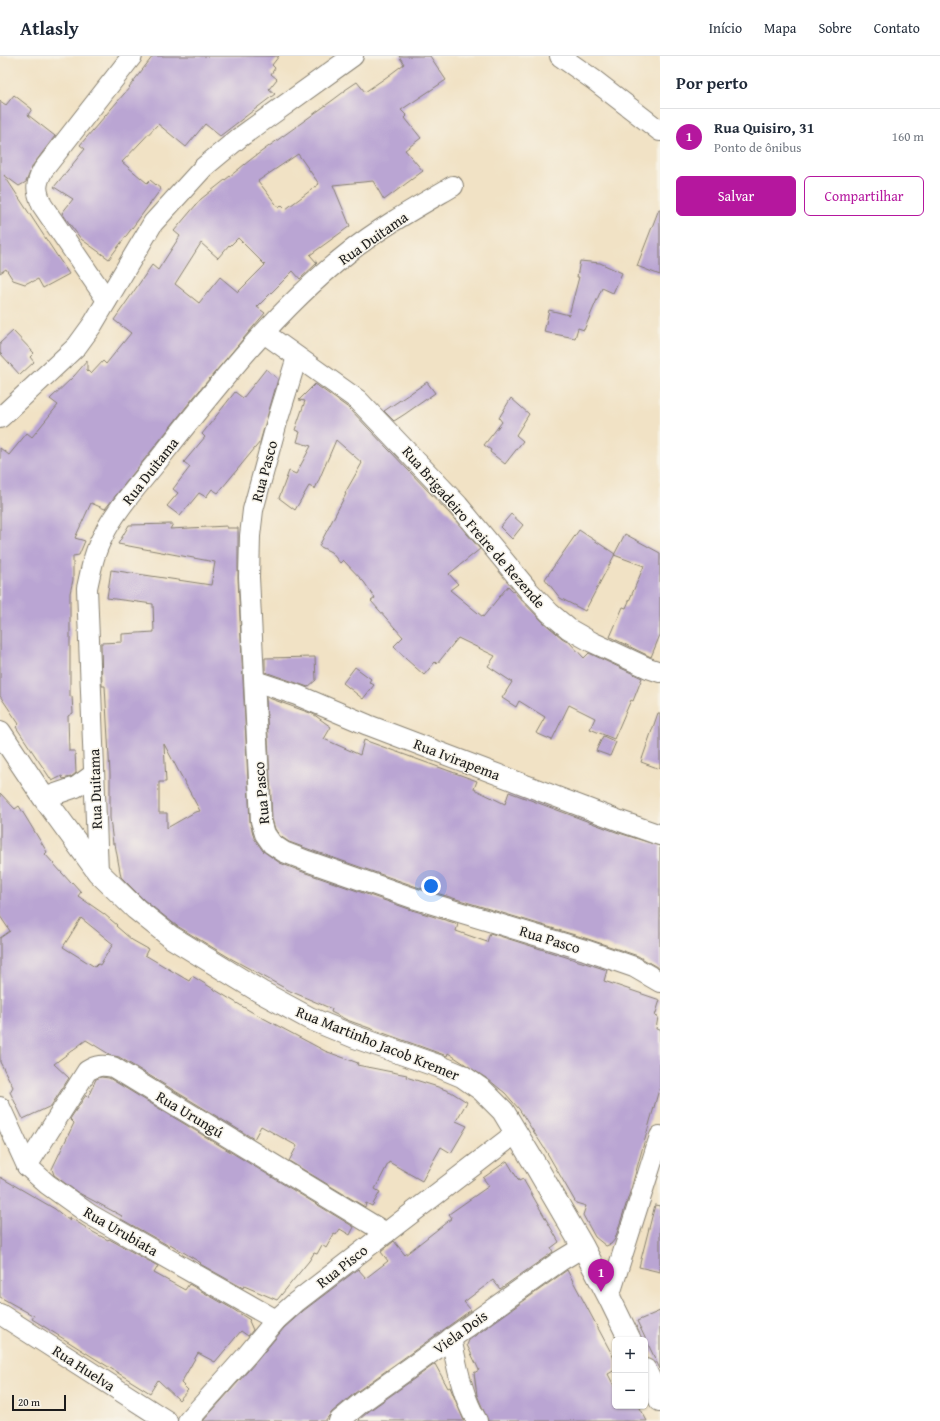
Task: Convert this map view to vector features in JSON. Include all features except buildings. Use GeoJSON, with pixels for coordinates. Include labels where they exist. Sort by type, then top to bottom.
{"type":"FeatureCollection","features":[{"type":"Feature","properties":{"kind":"street"},"geometry":{"type":"LineString","coordinates":[[107,300],[42,205],[36,186],[43,170],[132,56]]}},
{"type":"Feature","properties":{"kind":"street"},"geometry":{"type":"LineString","coordinates":[[0,418],[76,346],[93,324],[154,223],[204,167],[240,138],[353,56]]}},
{"type":"Feature","properties":{"kind":"street"},"geometry":{"type":"LineString","coordinates":[[560,56],[660,131]]}},
{"type":"Feature","properties":{"kind":"street","name":"Rua Duitama"},"geometry":{"type":"LineString","coordinates":[[98,872],[87,588],[93,561],[103,536],[115,516],[199,409],[264,333],[301,294],[348,253],[385,227],[453,186]]}},
{"type":"Feature","properties":{"kind":"street","name":"Rua Brigadeiro Freire de Rezende"},"geometry":{"type":"LineString","coordinates":[[264,333],[358,400],[458,505],[529,591],[550,613],[569,629],[592,642],[660,672]]}},
{"type":"Feature","properties":{"kind":"street","name":"Rua Pasco"},"geometry":{"type":"LineString","coordinates":[[297,357],[277,422],[253,510],[250,536],[249,577],[261,821],[265,834],[272,844],[284,852],[307,861],[416,899],[627,964],[660,982]]}},
{"type":"Feature","properties":{"kind":"street","name":"Rua Ivirapema"},"geometry":{"type":"LineString","coordinates":[[255,681],[297,695],[368,725],[660,835]]}},
{"type":"Feature","properties":{"kind":"street","name":"Rua Martinho Jacob Kremer"},"geometry":{"type":"LineString","coordinates":[[0,732],[44,798],[98,872],[136,909],[171,936],[260,992],[309,1018],[348,1034],[438,1066],[462,1076],[482,1090],[503,1111],[583,1247],[629,1337]]}},
{"type":"Feature","properties":{"kind":"street"},"geometry":{"type":"LineString","coordinates":[[44,798],[76,787],[94,774]]}},
{"type":"Feature","properties":{"kind":"street","name":"Rua Urungú"},"geometry":{"type":"LineString","coordinates":[[27,1166],[87,1071],[102,1065],[113,1067],[386,1233]]}},
{"type":"Feature","properties":{"kind":"street","name":"Rua Urubiata"},"geometry":{"type":"LineString","coordinates":[[0,1107],[27,1166],[47,1184],[89,1214],[276,1320]]}},
{"type":"Feature","properties":{"kind":"street","name":"Rua Pisco"},"geometry":{"type":"LineString","coordinates":[[188,1421],[276,1320],[296,1302],[516,1133]]}},
{"type":"Feature","properties":{"kind":"street"},"geometry":{"type":"LineString","coordinates":[[609,1297],[660,1136]]}},
{"type":"Feature","properties":{"kind":"street","name":"Viela Dois"},"geometry":{"type":"LineString","coordinates":[[340,1421],[362,1402],[451,1338],[560,1261],[583,1247]]}},
{"type":"Feature","properties":{"kind":"street","name":"Rua Huelva"},"geometry":{"type":"LineString","coordinates":[[0,1314],[167,1421]]}},
{"type":"Feature","properties":{"kind":"street"},"geometry":{"type":"LineString","coordinates":[[451,1338],[463,1389],[476,1421]]}},
{"type":"Feature","properties":{"kind":"street"},"geometry":{"type":"LineString","coordinates":[[646,1373],[660,1400]]}},
{"type":"Feature","properties":{"kind":"place","name":"Rua Quisiro, 31"},"geometry":{"type":"Point","coordinates":[601,1292]}}]}
